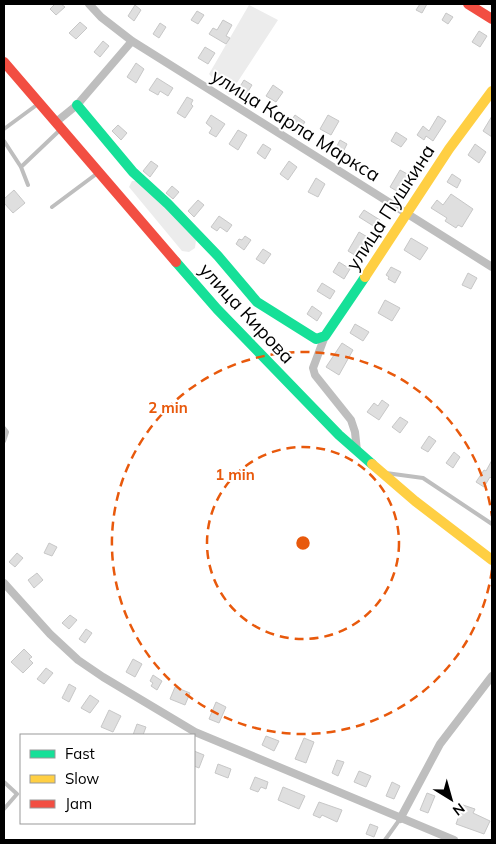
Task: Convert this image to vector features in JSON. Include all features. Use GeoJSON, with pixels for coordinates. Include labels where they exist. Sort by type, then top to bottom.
{"type":"FeatureCollection","features":[{"type":"Feature","properties":{"kind":"main road"},"geometry":{"type":"LineString","coordinates":[[468,4],[492,19]]}},
{"type":"Feature","properties":{"kind":"main road","name":"улица Кирова"},"geometry":{"type":"LineString","coordinates":[[4,62],[217,309],[339,435],[415,502],[492,560]]}},
{"type":"Feature","properties":{"kind":"main road","name":"улица Пушкина"},"geometry":{"type":"LineString","coordinates":[[320,337],[342,312],[448,149],[492,91]]}},
{"type":"Feature","properties":{"kind":"main road"},"geometry":{"type":"LineString","coordinates":[[77,105],[133,172],[168,204],[218,256],[257,302],[320,337]]}},
{"type":"Feature","properties":{"kind":"street","name":"улица Карла Маркса"},"geometry":{"type":"LineString","coordinates":[[89,4],[101,17],[132,41],[492,267]]}},
{"type":"Feature","properties":{"kind":"street"},"geometry":{"type":"LineString","coordinates":[[59,125],[132,41]]}},
{"type":"Feature","properties":{"kind":"street"},"geometry":{"type":"LineString","coordinates":[[320,337],[313,368],[315,376],[350,420],[355,432],[357,451]]}},
{"type":"Feature","properties":{"kind":"street"},"geometry":{"type":"LineString","coordinates":[[4,583],[50,634],[78,660],[195,732],[454,840]]}},
{"type":"Feature","properties":{"kind":"street"},"geometry":{"type":"LineString","coordinates":[[400,819],[440,744],[492,676]]}},
{"type":"Feature","properties":{"kind":"lane"},"geometry":{"type":"LineString","coordinates":[[4,129],[40,103]]}},
{"type":"Feature","properties":{"kind":"lane"},"geometry":{"type":"LineString","coordinates":[[21,167],[59,125]]}},
{"type":"Feature","properties":{"kind":"lane"},"geometry":{"type":"LineString","coordinates":[[4,141],[21,167],[28,185]]}},
{"type":"Feature","properties":{"kind":"lane"},"geometry":{"type":"LineString","coordinates":[[52,207],[99,172]]}},
{"type":"Feature","properties":{"kind":"lane"},"geometry":{"type":"LineString","coordinates":[[4,428],[7,432],[4,441]]}},
{"type":"Feature","properties":{"kind":"lane"},"geometry":{"type":"LineString","coordinates":[[379,471],[422,478],[492,524]]}},
{"type":"Feature","properties":{"kind":"lane"},"geometry":{"type":"LineString","coordinates":[[4,782],[17,794],[4,809]]}},
{"type":"Feature","properties":{"kind":"lane"},"geometry":{"type":"LineString","coordinates":[[385,840],[400,819]]}},
{"type":"Feature","properties":{"kind":"shaded area"},"geometry":{"type":"Polygon","coordinates":[[[249,5],[278,20],[229,95],[209,74],[249,5]]]}},
{"type":"Feature","properties":{"kind":"shaded area"},"geometry":{"type":"Polygon","coordinates":[[[132,181],[137,181],[165,206],[196,240],[195,248],[189,252],[182,251],[129,187],[132,181]]]}},
{"type":"Feature","properties":{"kind":"building"},"geometry":{"type":"Polygon","coordinates":[[[55,4],[61,4],[65,7],[56,15],[50,9],[55,4]]]}},
{"type":"Feature","properties":{"kind":"building"},"geometry":{"type":"Polygon","coordinates":[[[420,4],[427,4],[422,13],[416,10],[420,4]]]}},
{"type":"Feature","properties":{"kind":"building"},"geometry":{"type":"Polygon","coordinates":[[[135,5],[141,10],[134,21],[128,16],[135,5]]]}},
{"type":"Feature","properties":{"kind":"building"},"geometry":{"type":"Polygon","coordinates":[[[197,11],[204,15],[198,24],[191,20],[197,11]]]}},
{"type":"Feature","properties":{"kind":"building"},"geometry":{"type":"Polygon","coordinates":[[[446,13],[453,17],[448,24],[442,20],[446,13]]]}},
{"type":"Feature","properties":{"kind":"building"},"geometry":{"type":"Polygon","coordinates":[[[223,20],[232,25],[226,36],[230,38],[226,44],[209,34],[213,28],[217,30],[223,20]]]}},
{"type":"Feature","properties":{"kind":"building"},"geometry":{"type":"Polygon","coordinates":[[[80,22],[87,28],[76,39],[69,33],[80,22]]]}},
{"type":"Feature","properties":{"kind":"building"},"geometry":{"type":"Polygon","coordinates":[[[160,23],[166,27],[159,38],[153,34],[160,23]]]}},
{"type":"Feature","properties":{"kind":"building"},"geometry":{"type":"Polygon","coordinates":[[[479,31],[487,36],[480,47],[472,42],[479,31]]]}},
{"type":"Feature","properties":{"kind":"building"},"geometry":{"type":"Polygon","coordinates":[[[103,41],[109,46],[100,57],[94,52],[103,41]]]}},
{"type":"Feature","properties":{"kind":"building"},"geometry":{"type":"Polygon","coordinates":[[[205,47],[215,53],[208,64],[198,58],[205,47]]]}},
{"type":"Feature","properties":{"kind":"building"},"geometry":{"type":"Polygon","coordinates":[[[136,63],[144,69],[136,83],[127,77],[136,63]]]}},
{"type":"Feature","properties":{"kind":"building"},"geometry":{"type":"Polygon","coordinates":[[[157,78],[173,88],[168,96],[160,91],[158,95],[149,90],[157,78]]]}},
{"type":"Feature","properties":{"kind":"building"},"geometry":{"type":"Polygon","coordinates":[[[244,80],[252,85],[244,98],[236,93],[244,80]]]}},
{"type":"Feature","properties":{"kind":"building"},"geometry":{"type":"Polygon","coordinates":[[[273,85],[283,92],[276,102],[266,96],[273,85]]]}},
{"type":"Feature","properties":{"kind":"building"},"geometry":{"type":"Polygon","coordinates":[[[187,97],[193,100],[191,104],[193,106],[185,118],[177,113],[187,97]]]}},
{"type":"Feature","properties":{"kind":"building"},"geometry":{"type":"Polygon","coordinates":[[[211,115],[225,124],[216,137],[209,133],[212,128],[206,123],[211,115]]]}},
{"type":"Feature","properties":{"kind":"building"},"geometry":{"type":"Polygon","coordinates":[[[295,115],[305,122],[299,130],[289,124],[295,115]]]}},
{"type":"Feature","properties":{"kind":"building"},"geometry":{"type":"Polygon","coordinates":[[[328,115],[339,121],[331,135],[320,129],[328,115]]]}},
{"type":"Feature","properties":{"kind":"building"},"geometry":{"type":"Polygon","coordinates":[[[438,116],[446,121],[433,141],[426,136],[424,140],[417,135],[423,126],[429,131],[438,116]]]}},
{"type":"Feature","properties":{"kind":"building"},"geometry":{"type":"Polygon","coordinates":[[[492,116],[492,137],[483,131],[492,116]]]}},
{"type":"Feature","properties":{"kind":"building"},"geometry":{"type":"Polygon","coordinates":[[[118,125],[127,133],[121,140],[112,131],[118,125]]]}},
{"type":"Feature","properties":{"kind":"building"},"geometry":{"type":"Polygon","coordinates":[[[238,130],[247,135],[238,150],[229,144],[238,130]]]}},
{"type":"Feature","properties":{"kind":"building"},"geometry":{"type":"Polygon","coordinates":[[[396,132],[407,139],[401,147],[391,141],[396,132]]]}},
{"type":"Feature","properties":{"kind":"building"},"geometry":{"type":"Polygon","coordinates":[[[340,140],[347,144],[342,154],[335,150],[340,140]]]}},
{"type":"Feature","properties":{"kind":"building"},"geometry":{"type":"Polygon","coordinates":[[[263,144],[271,149],[265,159],[257,153],[263,144]]]}},
{"type":"Feature","properties":{"kind":"building"},"geometry":{"type":"Polygon","coordinates":[[[475,144],[486,152],[479,163],[468,155],[475,144]]]}},
{"type":"Feature","properties":{"kind":"building"},"geometry":{"type":"Polygon","coordinates":[[[151,161],[158,166],[150,177],[143,171],[151,161]]]}},
{"type":"Feature","properties":{"kind":"building"},"geometry":{"type":"Polygon","coordinates":[[[289,161],[297,167],[288,180],[280,174],[289,161]]]}},
{"type":"Feature","properties":{"kind":"building"},"geometry":{"type":"Polygon","coordinates":[[[400,170],[411,176],[400,193],[390,187],[400,170]]]}},
{"type":"Feature","properties":{"kind":"building"},"geometry":{"type":"Polygon","coordinates":[[[452,174],[461,180],[457,188],[447,182],[452,174]]]}},
{"type":"Feature","properties":{"kind":"building"},"geometry":{"type":"Polygon","coordinates":[[[316,178],[325,184],[318,197],[308,192],[316,178]]]}},
{"type":"Feature","properties":{"kind":"building"},"geometry":{"type":"Polygon","coordinates":[[[172,186],[179,192],[173,199],[166,193],[172,186]]]}},
{"type":"Feature","properties":{"kind":"building"},"geometry":{"type":"Polygon","coordinates":[[[14,190],[25,203],[13,213],[4,203],[4,199],[14,190]]]}},
{"type":"Feature","properties":{"kind":"building"},"geometry":{"type":"Polygon","coordinates":[[[451,194],[473,209],[462,227],[458,225],[456,228],[445,221],[447,218],[431,208],[437,200],[443,205],[451,194]]]}},
{"type":"Feature","properties":{"kind":"building"},"geometry":{"type":"Polygon","coordinates":[[[198,200],[204,205],[194,217],[188,211],[198,200]]]}},
{"type":"Feature","properties":{"kind":"building"},"geometry":{"type":"Polygon","coordinates":[[[364,210],[380,220],[375,227],[359,217],[364,210]]]}},
{"type":"Feature","properties":{"kind":"building"},"geometry":{"type":"Polygon","coordinates":[[[219,216],[232,225],[227,232],[220,227],[217,231],[211,227],[219,216]]]}},
{"type":"Feature","properties":{"kind":"building"},"geometry":{"type":"Polygon","coordinates":[[[359,232],[369,238],[358,257],[348,251],[359,232]]]}},
{"type":"Feature","properties":{"kind":"building"},"geometry":{"type":"Polygon","coordinates":[[[245,236],[251,240],[244,250],[236,244],[239,239],[242,240],[245,236]]]}},
{"type":"Feature","properties":{"kind":"building"},"geometry":{"type":"Polygon","coordinates":[[[411,238],[428,248],[420,260],[404,250],[411,238]]]}},
{"type":"Feature","properties":{"kind":"building"},"geometry":{"type":"Polygon","coordinates":[[[263,249],[271,254],[264,264],[256,259],[263,249]]]}},
{"type":"Feature","properties":{"kind":"building"},"geometry":{"type":"Polygon","coordinates":[[[339,262],[350,269],[344,279],[333,272],[339,262]]]}},
{"type":"Feature","properties":{"kind":"building"},"geometry":{"type":"Polygon","coordinates":[[[391,267],[401,272],[395,283],[388,279],[389,277],[386,275],[391,267]]]}},
{"type":"Feature","properties":{"kind":"building"},"geometry":{"type":"Polygon","coordinates":[[[468,273],[477,278],[471,289],[462,285],[468,273]]]}},
{"type":"Feature","properties":{"kind":"building"},"geometry":{"type":"Polygon","coordinates":[[[322,283],[335,291],[330,299],[317,291],[322,283]]]}},
{"type":"Feature","properties":{"kind":"building"},"geometry":{"type":"Polygon","coordinates":[[[385,300],[400,308],[392,321],[378,313],[385,300]]]}},
{"type":"Feature","properties":{"kind":"building"},"geometry":{"type":"Polygon","coordinates":[[[312,306],[322,313],[317,321],[307,314],[312,306]]]}},
{"type":"Feature","properties":{"kind":"building"},"geometry":{"type":"Polygon","coordinates":[[[355,324],[369,332],[363,341],[350,333],[355,324]]]}},
{"type":"Feature","properties":{"kind":"building"},"geometry":{"type":"Polygon","coordinates":[[[342,343],[353,350],[339,375],[326,367],[342,343]]]}},
{"type":"Feature","properties":{"kind":"building"},"geometry":{"type":"Polygon","coordinates":[[[382,400],[389,405],[379,420],[367,412],[374,403],[378,406],[382,400]]]}},
{"type":"Feature","properties":{"kind":"building"},"geometry":{"type":"Polygon","coordinates":[[[400,417],[408,422],[400,433],[392,427],[400,417]]]}},
{"type":"Feature","properties":{"kind":"building"},"geometry":{"type":"Polygon","coordinates":[[[429,436],[436,441],[428,452],[421,448],[429,436]]]}},
{"type":"Feature","properties":{"kind":"building"},"geometry":{"type":"Polygon","coordinates":[[[454,452],[460,457],[453,468],[446,463],[454,452]]]}},
{"type":"Feature","properties":{"kind":"building"},"geometry":{"type":"Polygon","coordinates":[[[492,460],[492,479],[490,477],[484,487],[476,482],[484,470],[486,471],[492,460]]]}},
{"type":"Feature","properties":{"kind":"building"},"geometry":{"type":"Polygon","coordinates":[[[49,543],[57,547],[52,556],[44,553],[49,543]]]}},
{"type":"Feature","properties":{"kind":"building"},"geometry":{"type":"Polygon","coordinates":[[[17,553],[23,558],[15,567],[9,562],[17,553]]]}},
{"type":"Feature","properties":{"kind":"building"},"geometry":{"type":"Polygon","coordinates":[[[37,573],[43,580],[34,588],[28,580],[37,573]]]}},
{"type":"Feature","properties":{"kind":"building"},"geometry":{"type":"Polygon","coordinates":[[[70,615],[77,620],[69,629],[62,623],[70,615]]]}},
{"type":"Feature","properties":{"kind":"building"},"geometry":{"type":"Polygon","coordinates":[[[86,629],[92,633],[85,643],[79,639],[86,629]]]}},
{"type":"Feature","properties":{"kind":"building"},"geometry":{"type":"Polygon","coordinates":[[[24,649],[32,657],[29,659],[33,663],[23,673],[11,662],[24,649]]]}},
{"type":"Feature","properties":{"kind":"building"},"geometry":{"type":"Polygon","coordinates":[[[133,659],[142,664],[135,677],[126,672],[133,659]]]}},
{"type":"Feature","properties":{"kind":"building"},"geometry":{"type":"Polygon","coordinates":[[[46,668],[53,673],[44,684],[37,679],[46,668]]]}},
{"type":"Feature","properties":{"kind":"building"},"geometry":{"type":"Polygon","coordinates":[[[153,675],[162,681],[157,690],[151,686],[153,683],[150,681],[153,675]]]}},
{"type":"Feature","properties":{"kind":"building"},"geometry":{"type":"Polygon","coordinates":[[[69,684],[76,688],[69,702],[62,698],[69,684]]]}},
{"type":"Feature","properties":{"kind":"building"},"geometry":{"type":"Polygon","coordinates":[[[175,687],[190,693],[185,705],[170,699],[175,687]]]}},
{"type":"Feature","properties":{"kind":"building"},"geometry":{"type":"Polygon","coordinates":[[[90,695],[99,701],[90,713],[81,708],[90,695]]]}},
{"type":"Feature","properties":{"kind":"building"},"geometry":{"type":"Polygon","coordinates":[[[216,702],[226,707],[219,723],[209,719],[216,702]]]}},
{"type":"Feature","properties":{"kind":"building"},"geometry":{"type":"Polygon","coordinates":[[[109,710],[121,716],[113,732],[101,727],[109,710]]]}},
{"type":"Feature","properties":{"kind":"building"},"geometry":{"type":"Polygon","coordinates":[[[137,724],[146,727],[143,734],[133,734],[137,724]]]}},
{"type":"Feature","properties":{"kind":"building"},"geometry":{"type":"Polygon","coordinates":[[[266,736],[279,741],[274,751],[262,745],[266,736]]]}},
{"type":"Feature","properties":{"kind":"building"},"geometry":{"type":"Polygon","coordinates":[[[304,738],[314,742],[306,763],[295,759],[304,738]]]}},
{"type":"Feature","properties":{"kind":"building"},"geometry":{"type":"Polygon","coordinates":[[[195,751],[204,755],[199,768],[195,766],[195,751]]]}},
{"type":"Feature","properties":{"kind":"building"},"geometry":{"type":"Polygon","coordinates":[[[337,760],[344,762],[338,776],[332,773],[337,760]]]}},
{"type":"Feature","properties":{"kind":"building"},"geometry":{"type":"Polygon","coordinates":[[[218,764],[231,769],[228,778],[215,773],[218,764]]]}},
{"type":"Feature","properties":{"kind":"building"},"geometry":{"type":"Polygon","coordinates":[[[359,771],[371,776],[366,787],[354,782],[359,771]]]}},
{"type":"Feature","properties":{"kind":"building"},"geometry":{"type":"Polygon","coordinates":[[[255,777],[268,782],[266,789],[261,787],[258,792],[250,789],[255,777]]]}},
{"type":"Feature","properties":{"kind":"building"},"geometry":{"type":"Polygon","coordinates":[[[392,782],[400,786],[394,799],[386,796],[392,782]]]}},
{"type":"Feature","properties":{"kind":"building"},"geometry":{"type":"Polygon","coordinates":[[[283,787],[305,796],[299,809],[278,800],[283,787]]]}},
{"type":"Feature","properties":{"kind":"building"},"geometry":{"type":"Polygon","coordinates":[[[427,793],[435,796],[428,813],[420,810],[427,793]]]}},
{"type":"Feature","properties":{"kind":"building"},"geometry":{"type":"Polygon","coordinates":[[[319,802],[342,810],[337,822],[322,815],[320,818],[313,815],[319,802]]]}},
{"type":"Feature","properties":{"kind":"building"},"geometry":{"type":"Polygon","coordinates":[[[463,805],[475,809],[473,813],[490,821],[484,834],[456,824],[463,805]]]}},
{"type":"Feature","properties":{"kind":"building"},"geometry":{"type":"Polygon","coordinates":[[[370,824],[378,827],[374,837],[366,834],[370,824]]]}},
{"type":"Feature","properties":{"kind":"traffic: fast"},"geometry":{"type":"LineString","coordinates":[[77,105],[133,172],[168,204],[218,256],[257,302],[316,339],[325,336],[365,277]]}},
{"type":"Feature","properties":{"kind":"traffic: fast"},"geometry":{"type":"LineString","coordinates":[[176,262],[217,309],[339,435],[372,464]]}},
{"type":"Feature","properties":{"kind":"traffic: slow"},"geometry":{"type":"LineString","coordinates":[[365,277],[449,149],[492,91]]}},
{"type":"Feature","properties":{"kind":"traffic: slow"},"geometry":{"type":"LineString","coordinates":[[372,464],[415,501],[492,560]]}},
{"type":"Feature","properties":{"kind":"traffic: jam"},"geometry":{"type":"LineString","coordinates":[[468,4],[492,19]]}},
{"type":"Feature","properties":{"kind":"traffic: jam"},"geometry":{"type":"LineString","coordinates":[[4,62],[176,262]]}}]}
